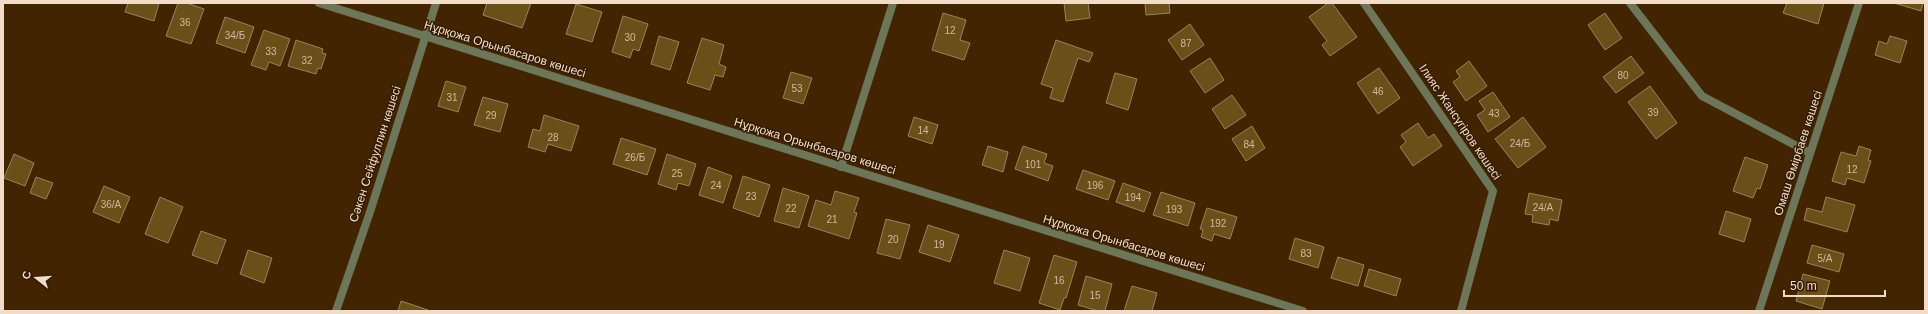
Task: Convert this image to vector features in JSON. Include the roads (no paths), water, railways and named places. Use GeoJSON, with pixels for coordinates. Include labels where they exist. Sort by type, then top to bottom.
{"type":"FeatureCollection","features":[{"type":"Feature","properties":{"kind":"street","name":"Нұрқожа Орынбасаров көшесі"},"geometry":{"type":"LineString","coordinates":[[319,3],[1303,311]]}},
{"type":"Feature","properties":{"kind":"street","name":"Сәкен Сейфуллин көшесі"},"geometry":{"type":"LineString","coordinates":[[336,311],[436,3]]}},
{"type":"Feature","properties":{"kind":"street"},"geometry":{"type":"LineString","coordinates":[[841,167],[894,3]]}},
{"type":"Feature","properties":{"kind":"street","name":"Ілияс Жансүгіров көшесі"},"geometry":{"type":"LineString","coordinates":[[1364,3],[1493,191],[1461,311]]}},
{"type":"Feature","properties":{"kind":"street"},"geometry":{"type":"LineString","coordinates":[[1630,3],[1702,96],[1810,153]]}},
{"type":"Feature","properties":{"kind":"street","name":"Омаш Өмірбаев көшесі"},"geometry":{"type":"LineString","coordinates":[[1759,311],[1859,3]]}}]}
